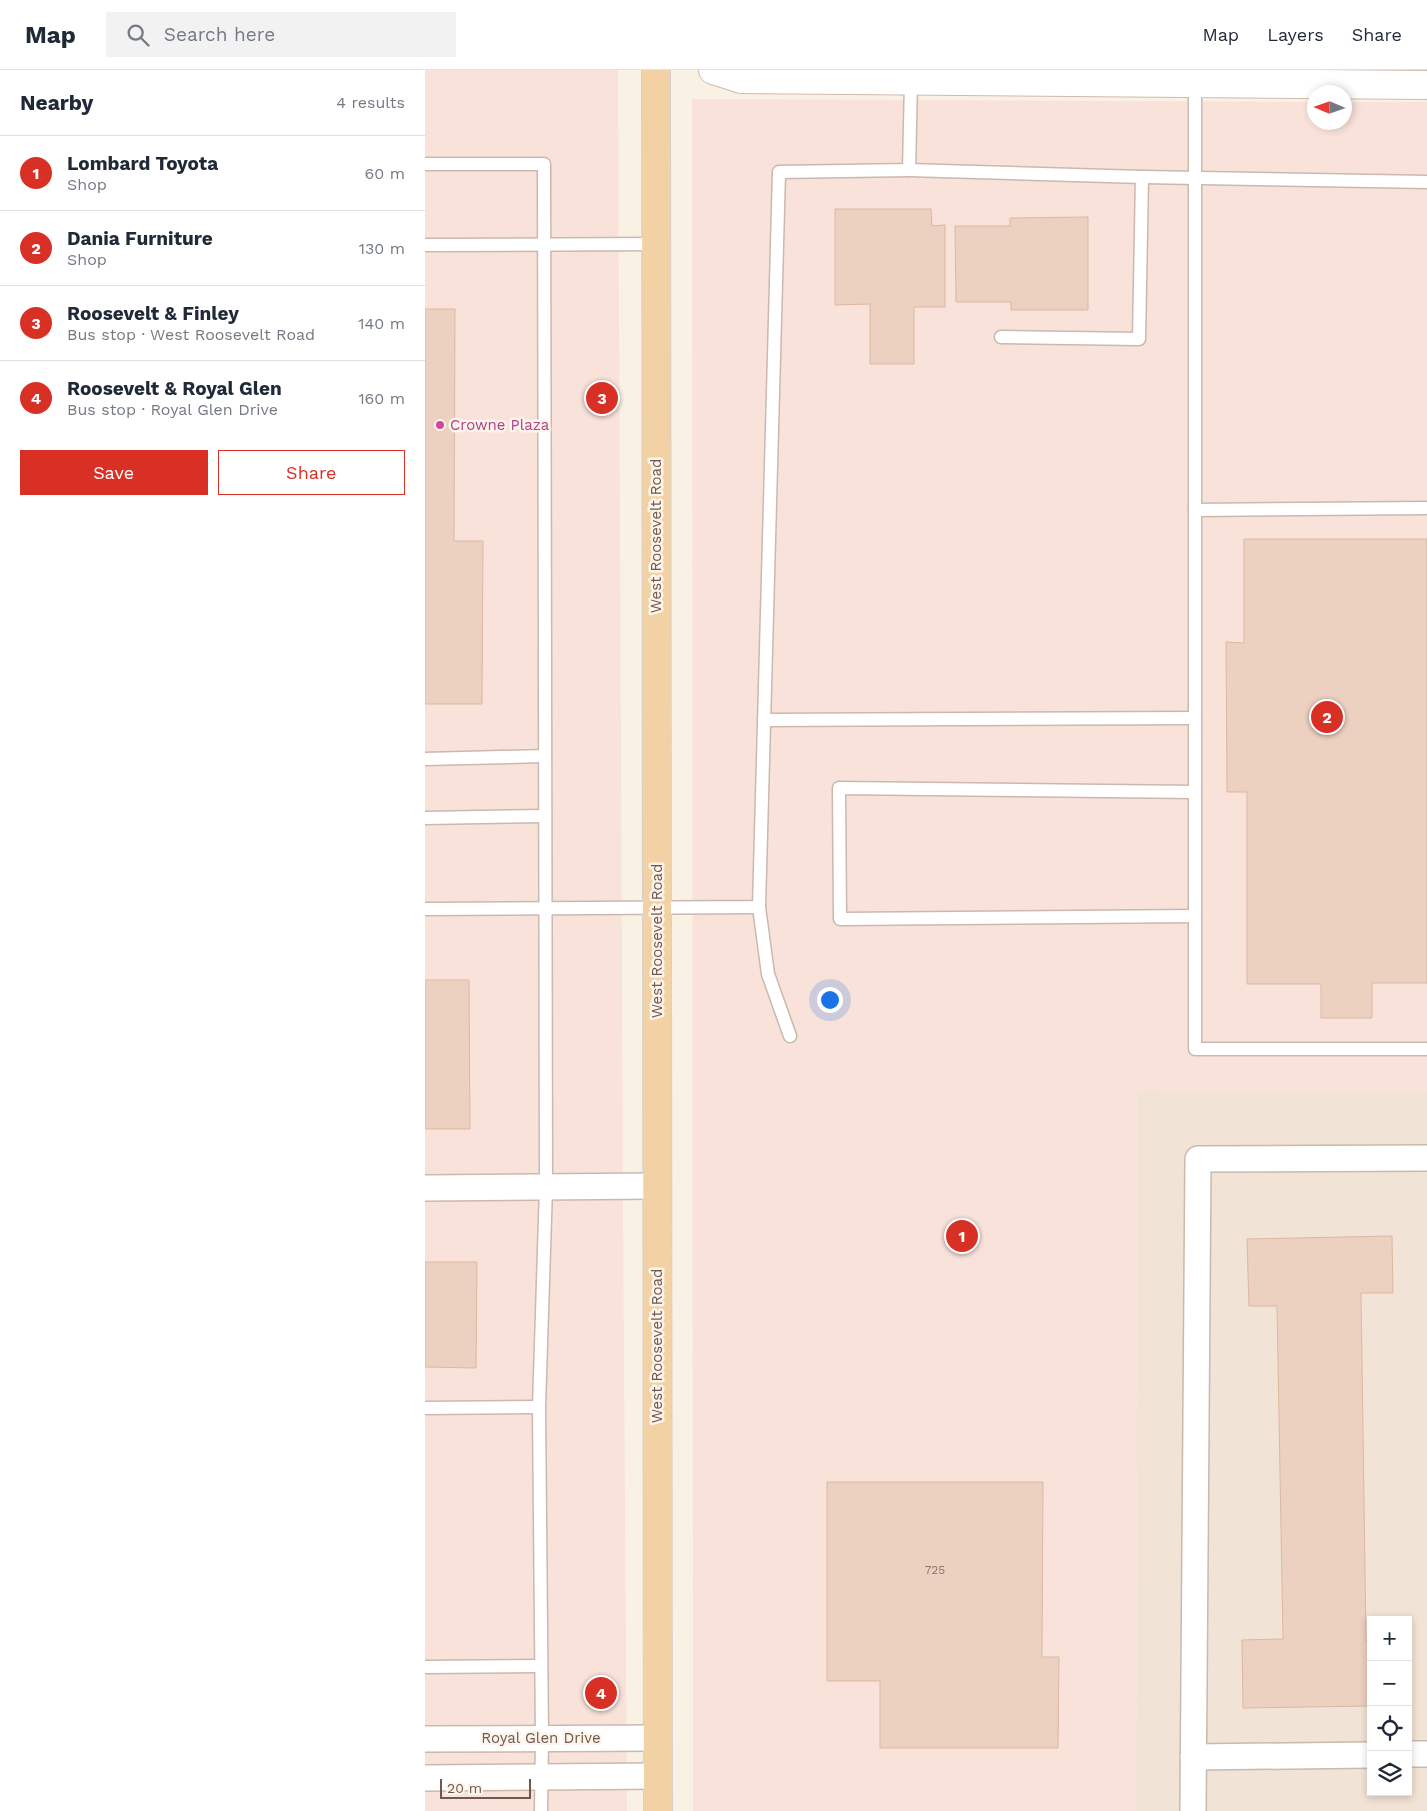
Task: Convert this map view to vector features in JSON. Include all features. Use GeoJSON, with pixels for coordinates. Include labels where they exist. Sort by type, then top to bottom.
{"type":"FeatureCollection","features":[{"type":"Feature","properties":{"kind":"main road","name":"West Roosevelt Road"},"geometry":{"type":"LineString","coordinates":[[656,70],[658,1811]]}},
{"type":"Feature","properties":{"kind":"main road"},"geometry":{"type":"LineString","coordinates":[[713,70],[741,79],[1427,85]]}},
{"type":"Feature","properties":{"kind":"street"},"geometry":{"type":"LineString","coordinates":[[1193,1811],[1198,1159],[1427,1158]]}},
{"type":"Feature","properties":{"kind":"street"},"geometry":{"type":"LineString","coordinates":[[425,1188],[657,1186]]}},
{"type":"Feature","properties":{"kind":"street","name":"Royal Glen Drive"},"geometry":{"type":"LineString","coordinates":[[425,1739],[658,1738]]}},
{"type":"Feature","properties":{"kind":"street"},"geometry":{"type":"LineString","coordinates":[[1412,1754],[1427,1754]]}},
{"type":"Feature","properties":{"kind":"street"},"geometry":{"type":"LineString","coordinates":[[1193,1757],[1367,1755]]}},
{"type":"Feature","properties":{"kind":"street"},"geometry":{"type":"LineString","coordinates":[[425,1778],[658,1776]]}},
{"type":"Feature","properties":{"kind":"lane"},"geometry":{"type":"LineString","coordinates":[[909,170],[911,81]]}},
{"type":"Feature","properties":{"kind":"lane"},"geometry":{"type":"LineString","coordinates":[[1195,83],[1195,1049],[1427,1049]]}},
{"type":"Feature","properties":{"kind":"lane"},"geometry":{"type":"LineString","coordinates":[[425,164],[544,164],[546,1186],[539,1406],[541,1811]]}},
{"type":"Feature","properties":{"kind":"lane"},"geometry":{"type":"LineString","coordinates":[[790,1036],[767,974],[759,907],[779,172],[909,170],[1141,177],[1427,182]]}},
{"type":"Feature","properties":{"kind":"lane"},"geometry":{"type":"LineString","coordinates":[[1001,336],[1139,339],[1141,177]]}},
{"type":"Feature","properties":{"kind":"lane"},"geometry":{"type":"LineString","coordinates":[[425,245],[656,244]]}},
{"type":"Feature","properties":{"kind":"lane"},"geometry":{"type":"LineString","coordinates":[[1195,510],[1427,508]]}},
{"type":"Feature","properties":{"kind":"lane"},"geometry":{"type":"LineString","coordinates":[[764,720],[1195,718]]}},
{"type":"Feature","properties":{"kind":"lane"},"geometry":{"type":"LineString","coordinates":[[425,758],[545,756]]}},
{"type":"Feature","properties":{"kind":"lane"},"geometry":{"type":"LineString","coordinates":[[1195,792],[839,788],[840,919],[1195,916]]}},
{"type":"Feature","properties":{"kind":"lane"},"geometry":{"type":"LineString","coordinates":[[425,818],[545,816]]}},
{"type":"Feature","properties":{"kind":"lane"},"geometry":{"type":"LineString","coordinates":[[425,909],[759,907]]}},
{"type":"Feature","properties":{"kind":"lane"},"geometry":{"type":"LineString","coordinates":[[425,1408],[539,1406]]}},
{"type":"Feature","properties":{"kind":"lane"},"geometry":{"type":"LineString","coordinates":[[425,1666],[541,1666]]}},
{"type":"Feature","properties":{"kind":"shaded area"},"geometry":{"type":"Polygon","coordinates":[[[425,70],[618,70],[627,1811],[425,1811],[425,70]]]}},
{"type":"Feature","properties":{"kind":"shaded area"},"geometry":{"type":"Polygon","coordinates":[[[692,99],[1307,102],[1307,130],[1352,130],[1352,102],[1427,102],[1427,1092],[1138,1091],[1136,1811],[693,1811],[692,99]]]}},
{"type":"Feature","properties":{"kind":"shaded area"},"geometry":{"type":"Polygon","coordinates":[[[1138,1091],[1427,1092],[1427,1811],[1136,1811],[1138,1091]]]}},
{"type":"Feature","properties":{"kind":"building"},"geometry":{"type":"Polygon","coordinates":[[[835,209],[931,209],[932,226],[945,225],[945,307],[914,307],[914,364],[870,364],[870,304],[835,305],[835,209]]]}},
{"type":"Feature","properties":{"kind":"building"},"geometry":{"type":"Polygon","coordinates":[[[1088,217],[1088,310],[1011,310],[1011,302],[956,302],[955,226],[1010,226],[1010,218],[1088,217]]]}},
{"type":"Feature","properties":{"kind":"building","name":"Crowne Plaza"},"geometry":{"type":"Polygon","coordinates":[[[425,309],[455,309],[454,541],[483,541],[482,704],[425,704],[425,309]]]}},
{"type":"Feature","properties":{"kind":"building"},"geometry":{"type":"Polygon","coordinates":[[[1244,539],[1427,539],[1427,983],[1372,983],[1372,1018],[1321,1018],[1321,984],[1247,984],[1247,792],[1227,792],[1226,642],[1244,643],[1244,539]]]}},
{"type":"Feature","properties":{"kind":"building"},"geometry":{"type":"Polygon","coordinates":[[[425,980],[469,980],[470,1129],[425,1129],[425,980]]]}},
{"type":"Feature","properties":{"kind":"building"},"geometry":{"type":"Polygon","coordinates":[[[1392,1236],[1393,1293],[1361,1293],[1367,1706],[1243,1708],[1242,1640],[1283,1639],[1277,1306],[1249,1306],[1247,1239],[1392,1236]]]}},
{"type":"Feature","properties":{"kind":"building"},"geometry":{"type":"Polygon","coordinates":[[[425,1262],[477,1262],[476,1368],[425,1367],[425,1262]]]}},
{"type":"Feature","properties":{"kind":"building"},"geometry":{"type":"Polygon","coordinates":[[[827,1482],[1043,1482],[1042,1657],[1059,1657],[1058,1748],[880,1748],[880,1681],[827,1681],[827,1482]]]}},
{"type":"Feature","properties":{"kind":"place","name":"Roosevelt & Finley"},"geometry":{"type":"Point","coordinates":[602,398]}},
{"type":"Feature","properties":{"kind":"place","name":"Crowne Plaza"},"geometry":{"type":"Point","coordinates":[440,425]}},
{"type":"Feature","properties":{"kind":"place","name":"Dania Furniture"},"geometry":{"type":"Point","coordinates":[1327,717]}},
{"type":"Feature","properties":{"kind":"place","name":"Lombard Toyota"},"geometry":{"type":"Point","coordinates":[962,1236]}},
{"type":"Feature","properties":{"kind":"place","name":"Roosevelt & Royal Glen"},"geometry":{"type":"Point","coordinates":[601,1693]}}]}
